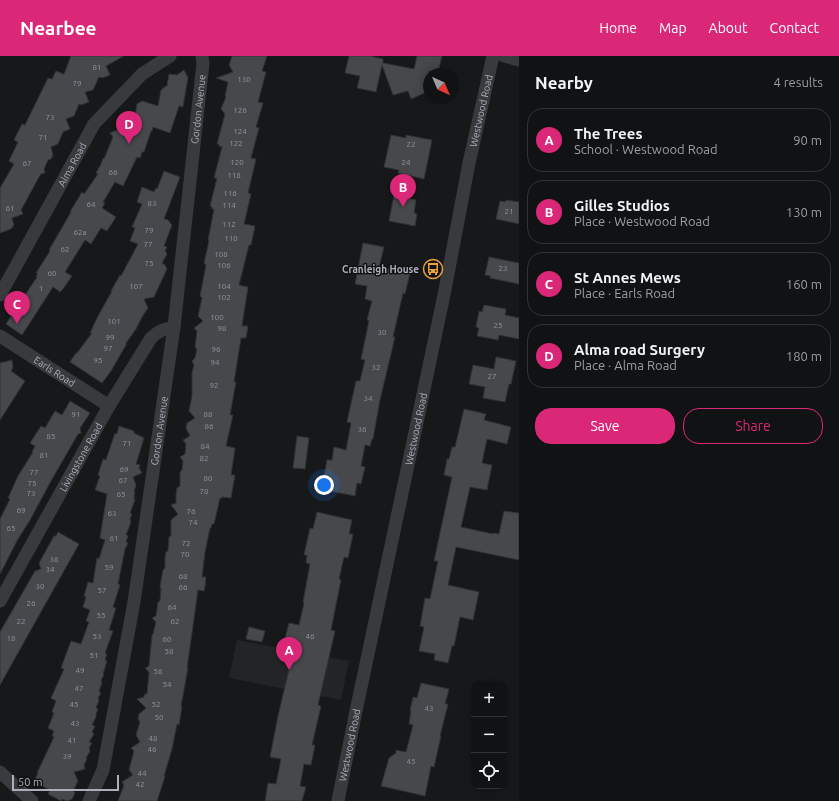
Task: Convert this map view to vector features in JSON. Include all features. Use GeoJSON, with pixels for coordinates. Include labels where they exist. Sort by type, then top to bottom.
{"type":"FeatureCollection","features":[{"type":"Feature","properties":{"kind":"street","name":"Alma Road"},"geometry":{"type":"LineString","coordinates":[[0,295],[94,124],[142,74],[170,56]]}},
{"type":"Feature","properties":{"kind":"street","name":"Gordon Avenue"},"geometry":{"type":"LineString","coordinates":[[89,801],[103,770],[134,602],[174,327],[203,63],[202,56]]}},
{"type":"Feature","properties":{"kind":"street","name":"Westwood Road"},"geometry":{"type":"LineString","coordinates":[[338,801],[444,295],[469,163],[493,56]]}},
{"type":"Feature","properties":{"kind":"street"},"geometry":{"type":"LineString","coordinates":[[504,56],[519,60]]}},
{"type":"Feature","properties":{"kind":"street","name":"Livingstone Road"},"geometry":{"type":"LineString","coordinates":[[0,601],[109,406],[151,338],[156,333],[164,329],[174,327]]}},
{"type":"Feature","properties":{"kind":"street","name":"Earls Road"},"geometry":{"type":"LineString","coordinates":[[0,336],[109,406]]}},
{"type":"Feature","properties":{"kind":"street"},"geometry":{"type":"LineString","coordinates":[[0,772],[32,801]]}},
{"type":"Feature","properties":{"kind":"shaded area"},"geometry":{"type":"Polygon","coordinates":[[[237,640],[349,661],[341,700],[229,678],[237,640]]]}},
{"type":"Feature","properties":{"kind":"building"},"geometry":{"type":"Polygon","coordinates":[[[71,56],[124,56],[106,66],[110,75],[102,78],[99,77],[93,90],[85,92],[89,102],[81,105],[79,104],[74,116],[66,119],[70,129],[63,132],[58,144],[51,147],[53,155],[51,159],[48,160],[44,169],[45,173],[41,174],[39,177],[21,210],[23,214],[12,218],[14,225],[11,229],[0,233],[0,188],[14,164],[9,161],[18,142],[14,140],[22,124],[25,125],[48,78],[52,79],[56,71],[64,74],[71,56]]]}},
{"type":"Feature","properties":{"kind":"building"},"geometry":{"type":"Polygon","coordinates":[[[232,56],[267,56],[262,71],[266,72],[258,102],[263,103],[256,127],[259,128],[251,158],[256,159],[248,193],[251,194],[244,224],[255,226],[239,285],[248,287],[242,326],[248,326],[246,338],[241,338],[234,382],[236,382],[230,415],[233,415],[226,446],[235,448],[231,475],[235,475],[231,498],[220,498],[214,524],[212,524],[210,528],[202,577],[206,577],[205,586],[204,591],[198,590],[179,725],[177,724],[165,776],[157,801],[118,801],[124,785],[122,782],[133,775],[129,770],[134,751],[131,748],[140,742],[136,735],[140,722],[138,719],[139,714],[146,708],[137,699],[144,697],[145,694],[147,694],[149,672],[145,668],[149,666],[152,635],[156,622],[152,618],[156,616],[158,602],[160,601],[160,587],[163,570],[165,568],[165,557],[166,552],[168,551],[169,537],[171,536],[171,520],[178,514],[171,505],[176,503],[177,488],[180,486],[180,472],[182,470],[183,461],[180,457],[185,454],[186,444],[183,440],[190,436],[186,428],[187,423],[195,418],[189,411],[192,396],[192,373],[194,365],[192,361],[195,358],[197,349],[195,347],[197,331],[194,328],[203,321],[198,316],[202,298],[200,296],[206,265],[204,263],[214,209],[210,206],[217,178],[214,178],[222,147],[217,144],[225,114],[221,109],[226,97],[228,82],[216,78],[233,72],[229,65],[232,56]]]}},
{"type":"Feature","properties":{"kind":"building"},"geometry":{"type":"Polygon","coordinates":[[[349,56],[370,56],[383,59],[383,63],[414,69],[417,56],[442,56],[439,68],[423,68],[423,94],[411,99],[408,91],[393,95],[382,65],[376,92],[357,88],[360,76],[345,73],[349,56]]]}},
{"type":"Feature","properties":{"kind":"building"},"geometry":{"type":"Polygon","coordinates":[[[184,70],[188,78],[183,107],[179,106],[170,133],[153,127],[144,152],[142,152],[140,158],[137,157],[123,186],[115,182],[103,202],[105,203],[102,208],[116,217],[107,231],[101,228],[91,244],[85,240],[65,272],[72,276],[60,292],[53,287],[22,335],[6,324],[37,277],[36,276],[38,274],[36,273],[50,251],[49,250],[82,192],[84,194],[98,174],[96,173],[103,158],[104,159],[113,137],[110,133],[119,129],[129,132],[133,118],[135,117],[137,104],[142,101],[158,106],[161,90],[167,86],[169,74],[177,75],[184,70]]]}},
{"type":"Feature","properties":{"kind":"building"},"geometry":{"type":"Polygon","coordinates":[[[391,135],[406,138],[406,135],[432,140],[424,179],[398,173],[399,170],[384,167],[391,135]]]}},
{"type":"Feature","properties":{"kind":"building"},"geometry":{"type":"Polygon","coordinates":[[[164,171],[180,177],[164,219],[168,220],[172,225],[164,246],[167,247],[165,251],[167,254],[162,263],[167,269],[154,297],[144,299],[148,308],[126,343],[111,371],[102,383],[70,362],[92,333],[90,333],[98,316],[138,244],[130,241],[135,228],[132,227],[142,204],[137,202],[142,187],[154,192],[156,188],[157,189],[164,171]]]}},
{"type":"Feature","properties":{"kind":"building"},"geometry":{"type":"Polygon","coordinates":[[[394,195],[416,200],[414,213],[417,214],[415,226],[389,221],[394,195]]]}},
{"type":"Feature","properties":{"kind":"building"},"geometry":{"type":"Polygon","coordinates":[[[506,200],[519,202],[519,224],[496,219],[500,201],[505,202],[506,200]]]}},
{"type":"Feature","properties":{"kind":"building"},"geometry":{"type":"Polygon","coordinates":[[[363,243],[384,247],[379,267],[410,273],[405,294],[403,293],[393,337],[395,337],[380,400],[373,439],[370,446],[365,445],[361,466],[365,467],[361,484],[357,483],[355,496],[325,490],[328,477],[324,476],[327,460],[332,460],[334,447],[346,450],[351,423],[347,422],[356,381],[360,381],[365,360],[361,359],[369,321],[367,320],[372,301],[365,299],[367,286],[355,284],[363,243]]]}},
{"type":"Feature","properties":{"kind":"building"},"geometry":{"type":"Polygon","coordinates":[[[489,257],[519,263],[519,284],[490,278],[491,276],[485,275],[489,257]]]}},
{"type":"Feature","properties":{"kind":"building"},"geometry":{"type":"Polygon","coordinates":[[[484,305],[506,309],[505,315],[519,318],[519,339],[499,335],[498,340],[477,336],[479,328],[476,327],[479,311],[482,312],[484,305]]]}},
{"type":"Feature","properties":{"kind":"building"},"geometry":{"type":"Polygon","coordinates":[[[496,357],[516,361],[505,402],[483,398],[485,387],[469,384],[473,365],[494,369],[496,357]]]}},
{"type":"Feature","properties":{"kind":"building"},"geometry":{"type":"Polygon","coordinates":[[[12,360],[13,368],[11,371],[25,381],[0,420],[0,363],[12,360]]]}},
{"type":"Feature","properties":{"kind":"building"},"geometry":{"type":"Polygon","coordinates":[[[70,401],[90,413],[80,428],[81,433],[78,434],[51,481],[0,574],[0,519],[10,499],[8,498],[18,476],[33,452],[35,446],[30,443],[41,426],[45,428],[55,411],[62,415],[70,401]]]}},
{"type":"Feature","properties":{"kind":"building"},"geometry":{"type":"Polygon","coordinates":[[[464,409],[486,414],[484,420],[511,427],[507,444],[487,439],[482,463],[492,465],[487,490],[470,487],[461,527],[499,534],[504,511],[519,513],[519,560],[456,547],[448,585],[479,592],[473,620],[460,617],[454,646],[452,646],[448,663],[434,660],[435,654],[419,651],[424,627],[420,626],[425,598],[430,599],[438,561],[434,561],[452,477],[444,475],[447,459],[449,459],[452,447],[455,447],[464,409]]]}},
{"type":"Feature","properties":{"kind":"building"},"geometry":{"type":"Polygon","coordinates":[[[119,426],[134,431],[134,433],[144,438],[136,464],[140,465],[139,468],[142,473],[133,477],[136,485],[134,492],[135,500],[130,513],[132,514],[130,519],[131,522],[126,535],[128,536],[126,542],[128,543],[125,549],[118,584],[120,585],[113,607],[116,608],[109,630],[113,631],[105,653],[107,654],[105,660],[107,661],[104,675],[101,680],[102,682],[99,692],[101,693],[98,698],[99,700],[96,708],[98,709],[92,725],[95,726],[92,732],[94,734],[89,742],[92,743],[84,765],[85,769],[74,772],[78,781],[73,791],[75,793],[72,799],[67,801],[62,799],[61,801],[48,794],[50,790],[34,782],[54,737],[52,736],[54,731],[48,728],[54,713],[52,712],[56,701],[51,698],[64,669],[61,668],[71,641],[81,644],[89,622],[86,621],[90,610],[83,607],[86,597],[84,596],[88,582],[93,583],[97,558],[99,559],[105,540],[100,538],[107,494],[95,490],[100,476],[98,475],[103,459],[106,460],[115,433],[117,434],[119,426]]]}},
{"type":"Feature","properties":{"kind":"building"},"geometry":{"type":"Polygon","coordinates":[[[297,436],[309,438],[305,469],[293,468],[297,436]]]}},
{"type":"Feature","properties":{"kind":"building"},"geometry":{"type":"Polygon","coordinates":[[[317,512],[352,520],[349,534],[353,534],[348,558],[344,557],[339,579],[341,580],[331,630],[335,631],[318,705],[321,706],[312,745],[315,745],[311,765],[304,764],[300,786],[306,787],[302,801],[265,801],[268,783],[276,784],[281,759],[270,757],[295,644],[284,642],[289,623],[299,625],[310,564],[306,563],[307,555],[304,555],[310,528],[313,529],[317,512]]]}},
{"type":"Feature","properties":{"kind":"building"},"geometry":{"type":"Polygon","coordinates":[[[58,532],[79,544],[0,685],[0,632],[35,571],[41,569],[39,563],[54,536],[56,536],[58,532]]]}},
{"type":"Feature","properties":{"kind":"building"},"geometry":{"type":"Polygon","coordinates":[[[249,627],[265,631],[262,642],[246,639],[249,627]]]}},
{"type":"Feature","properties":{"kind":"building"},"geometry":{"type":"Polygon","coordinates":[[[421,683],[449,689],[445,704],[448,704],[441,736],[434,767],[431,766],[425,796],[381,786],[389,758],[396,753],[396,750],[406,752],[413,725],[409,724],[413,697],[417,698],[421,683]]]}},
{"type":"Feature","properties":{"kind":"place","name":"Alma road Surgery"},"geometry":{"type":"Point","coordinates":[129,144]}},
{"type":"Feature","properties":{"kind":"place","name":"Gilles Studios"},"geometry":{"type":"Point","coordinates":[403,207]}},
{"type":"Feature","properties":{"kind":"place","name":"Cranleigh House"},"geometry":{"type":"Point","coordinates":[433,269]}},
{"type":"Feature","properties":{"kind":"place","name":"St Annes Mews"},"geometry":{"type":"Point","coordinates":[17,324]}},
{"type":"Feature","properties":{"kind":"place","name":"The Trees"},"geometry":{"type":"Point","coordinates":[289,670]}}]}
